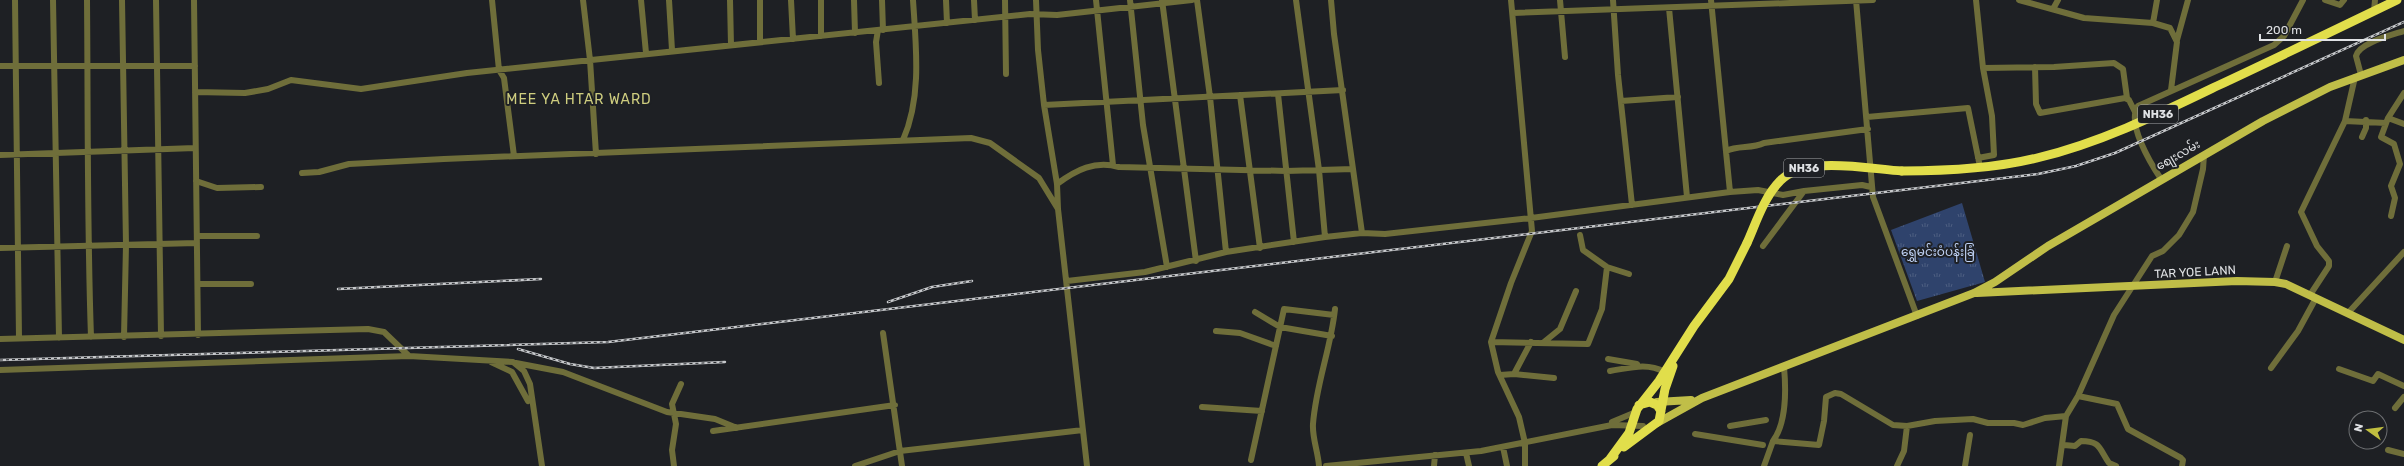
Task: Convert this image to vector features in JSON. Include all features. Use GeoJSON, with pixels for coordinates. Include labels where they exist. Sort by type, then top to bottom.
{"type":"FeatureCollection","features":[{"type":"Feature","properties":{"kind":"highway","name":"NH36"},"geometry":{"type":"LineString","coordinates":[[1610,459],[1633,424],[1637,409],[1665,372],[1729,279],[1772,192],[1780,180],[1793,172],[1826,166],[1902,171],[1949,171],[1979,163],[2038,158],[2136,125],[2397,0]]}},
{"type":"Feature","properties":{"kind":"highway","name":"NH36"},"geometry":{"type":"LineString","coordinates":[[1602,466],[1630,441],[1660,418],[1660,411],[1669,377],[1685,341]]}},
{"type":"Feature","properties":{"kind":"highway"},"geometry":{"type":"LineString","coordinates":[[1651,425],[1638,422],[1637,409],[1650,402],[1657,405],[1660,411]]}},
{"type":"Feature","properties":{"kind":"main road","name":"စျေးလမ်း"},"geometry":{"type":"LineString","coordinates":[[1974,293],[2161,179],[2263,120],[2358,76],[2404,60]]}},
{"type":"Feature","properties":{"kind":"main road","name":"TAR YOE LANN"},"geometry":{"type":"LineString","coordinates":[[1974,293],[2133,287],[2237,281],[2275,282],[2313,296],[2404,340]]}},
{"type":"Feature","properties":{"kind":"main road"},"geometry":{"type":"LineString","coordinates":[[1651,425],[1702,398],[1974,293]]}},
{"type":"Feature","properties":{"kind":"main road"},"geometry":{"type":"LineString","coordinates":[[1650,402],[1682,402],[1702,398]]}},
{"type":"Feature","properties":{"kind":"street"},"geometry":{"type":"LineString","coordinates":[[15,0],[19,338]]}},
{"type":"Feature","properties":{"kind":"street"},"geometry":{"type":"LineString","coordinates":[[53,0],[59,338]]}},
{"type":"Feature","properties":{"kind":"street"},"geometry":{"type":"LineString","coordinates":[[87,0],[89,152],[87,247],[91,337]]}},
{"type":"Feature","properties":{"kind":"street"},"geometry":{"type":"LineString","coordinates":[[122,0],[123,150],[126,245],[124,336]]}},
{"type":"Feature","properties":{"kind":"street"},"geometry":{"type":"LineString","coordinates":[[156,0],[157,149],[161,336]]}},
{"type":"Feature","properties":{"kind":"street"},"geometry":{"type":"LineString","coordinates":[[194,0],[198,335]]}},
{"type":"Feature","properties":{"kind":"street"},"geometry":{"type":"LineString","coordinates":[[492,0],[499,70],[504,78],[514,156]]}},
{"type":"Feature","properties":{"kind":"street"},"geometry":{"type":"LineString","coordinates":[[583,0],[590,60],[596,154]]}},
{"type":"Feature","properties":{"kind":"street"},"geometry":{"type":"LineString","coordinates":[[641,0],[646,53]]}},
{"type":"Feature","properties":{"kind":"street"},"geometry":{"type":"LineString","coordinates":[[670,0],[672,50]]}},
{"type":"Feature","properties":{"kind":"street"},"geometry":{"type":"LineString","coordinates":[[730,0],[731,45]]}},
{"type":"Feature","properties":{"kind":"street"},"geometry":{"type":"LineString","coordinates":[[760,0],[760,42]]}},
{"type":"Feature","properties":{"kind":"street"},"geometry":{"type":"LineString","coordinates":[[791,0],[792,39]]}},
{"type":"Feature","properties":{"kind":"street"},"geometry":{"type":"LineString","coordinates":[[821,0],[821,36]]}},
{"type":"Feature","properties":{"kind":"street"},"geometry":{"type":"LineString","coordinates":[[854,0],[855,33]]}},
{"type":"Feature","properties":{"kind":"street"},"geometry":{"type":"LineString","coordinates":[[879,83],[876,42],[880,30],[882,0]]}},
{"type":"Feature","properties":{"kind":"street"},"geometry":{"type":"LineString","coordinates":[[903,140],[910,124],[914,92],[917,42],[913,0]]}},
{"type":"Feature","properties":{"kind":"street"},"geometry":{"type":"LineString","coordinates":[[946,0],[946,23]]}},
{"type":"Feature","properties":{"kind":"street"},"geometry":{"type":"LineString","coordinates":[[974,0],[975,20]]}},
{"type":"Feature","properties":{"kind":"street"},"geometry":{"type":"LineString","coordinates":[[1005,0],[1006,74]]}},
{"type":"Feature","properties":{"kind":"street"},"geometry":{"type":"LineString","coordinates":[[1036,0],[1044,105],[1057,184],[1058,209],[1087,466]]}},
{"type":"Feature","properties":{"kind":"street"},"geometry":{"type":"LineString","coordinates":[[1096,0],[1113,165]]}},
{"type":"Feature","properties":{"kind":"street"},"geometry":{"type":"LineString","coordinates":[[195,92],[245,93],[268,89],[291,80],[361,89],[499,70],[672,50],[1005,17],[1057,15],[1130,3],[1192,0]]}},
{"type":"Feature","properties":{"kind":"street"},"geometry":{"type":"LineString","coordinates":[[1197,0],[1210,97],[1226,252]]}},
{"type":"Feature","properties":{"kind":"street"},"geometry":{"type":"LineString","coordinates":[[1296,0],[1318,170],[1325,238]]}},
{"type":"Feature","properties":{"kind":"street"},"geometry":{"type":"LineString","coordinates":[[1331,0],[1334,34],[1362,233]]}},
{"type":"Feature","properties":{"kind":"street"},"geometry":{"type":"LineString","coordinates":[[1511,0],[1532,233],[1511,283],[1491,342],[1500,375],[1519,417],[1525,444],[1525,466]]}},
{"type":"Feature","properties":{"kind":"street"},"geometry":{"type":"LineString","coordinates":[[1560,0],[1565,57]]}},
{"type":"Feature","properties":{"kind":"street"},"geometry":{"type":"LineString","coordinates":[[1613,0],[1621,101],[1632,205]]}},
{"type":"Feature","properties":{"kind":"street"},"geometry":{"type":"LineString","coordinates":[[1513,13],[1614,8],[1669,8],[1711,3],[1873,0]]}},
{"type":"Feature","properties":{"kind":"street"},"geometry":{"type":"LineString","coordinates":[[1867,117],[1968,108],[1979,163],[1994,155],[1992,116],[1983,68],[1976,0]]}},
{"type":"Feature","properties":{"kind":"street"},"geometry":{"type":"LineString","coordinates":[[2019,0],[2034,2],[2084,18],[2153,23],[2170,28],[2176,42]]}},
{"type":"Feature","properties":{"kind":"street"},"geometry":{"type":"LineString","coordinates":[[2054,9],[2058,0]]}},
{"type":"Feature","properties":{"kind":"street"},"geometry":{"type":"LineString","coordinates":[[2153,23],[2157,0]]}},
{"type":"Feature","properties":{"kind":"street"},"geometry":{"type":"LineString","coordinates":[[2171,90],[2176,42],[2188,0]]}},
{"type":"Feature","properties":{"kind":"street"},"geometry":{"type":"LineString","coordinates":[[2135,112],[2141,104],[2274,45],[2284,36],[2303,0]]}},
{"type":"Feature","properties":{"kind":"street"},"geometry":{"type":"LineString","coordinates":[[2326,0],[2340,5],[2344,0]]}},
{"type":"Feature","properties":{"kind":"street"},"geometry":{"type":"LineString","coordinates":[[2374,11],[2375,0]]}},
{"type":"Feature","properties":{"kind":"street"},"geometry":{"type":"LineString","coordinates":[[1856,1],[1868,129],[1871,187],[1892,255],[1917,316]]}},
{"type":"Feature","properties":{"kind":"street"},"geometry":{"type":"LineString","coordinates":[[1163,2],[1177,98],[1196,261]]}},
{"type":"Feature","properties":{"kind":"street"},"geometry":{"type":"LineString","coordinates":[[1130,3],[1140,100],[1158,221],[1167,267]]}},
{"type":"Feature","properties":{"kind":"street"},"geometry":{"type":"LineString","coordinates":[[1711,3],[1730,192]]}},
{"type":"Feature","properties":{"kind":"street"},"geometry":{"type":"LineString","coordinates":[[1669,8],[1687,197]]}},
{"type":"Feature","properties":{"kind":"street"},"geometry":{"type":"LineString","coordinates":[[2271,368],[2298,331],[2313,296],[2329,266],[2329,261],[2307,227],[2302,212],[2345,120],[2358,76],[2356,56],[2359,50],[2369,44],[2404,31]]}},
{"type":"Feature","properties":{"kind":"street"},"geometry":{"type":"LineString","coordinates":[[1983,68],[2118,64],[2124,73],[2127,98],[2135,112],[2136,125],[2147,157],[2161,179]]}},
{"type":"Feature","properties":{"kind":"street"},"geometry":{"type":"LineString","coordinates":[[0,66],[194,66]]}},
{"type":"Feature","properties":{"kind":"street"},"geometry":{"type":"LineString","coordinates":[[2035,67],[2036,104],[2040,113],[2127,98]]}},
{"type":"Feature","properties":{"kind":"street"},"geometry":{"type":"LineString","coordinates":[[1044,105],[1343,90]]}},
{"type":"Feature","properties":{"kind":"street"},"geometry":{"type":"LineString","coordinates":[[2391,216],[2395,198],[2392,186],[2400,164],[2394,144],[2381,137],[2387,121],[2404,93]]}},
{"type":"Feature","properties":{"kind":"street"},"geometry":{"type":"LineString","coordinates":[[1278,94],[1294,242]]}},
{"type":"Feature","properties":{"kind":"street"},"geometry":{"type":"LineString","coordinates":[[1240,95],[1260,248]]}},
{"type":"Feature","properties":{"kind":"street"},"geometry":{"type":"LineString","coordinates":[[1621,101],[1678,97]]}},
{"type":"Feature","properties":{"kind":"street"},"geometry":{"type":"LineString","coordinates":[[2345,120],[2387,121],[2404,124]]}},
{"type":"Feature","properties":{"kind":"street"},"geometry":{"type":"LineString","coordinates":[[2362,137],[2366,128],[2366,120]]}},
{"type":"Feature","properties":{"kind":"street"},"geometry":{"type":"LineString","coordinates":[[1726,151],[1736,146],[1758,146],[1764,143],[1868,129]]}},
{"type":"Feature","properties":{"kind":"street"},"geometry":{"type":"LineString","coordinates":[[302,173],[319,172],[349,164],[971,138],[990,143],[1039,178],[1058,209]]}},
{"type":"Feature","properties":{"kind":"street"},"geometry":{"type":"LineString","coordinates":[[0,154],[56,151],[89,152],[195,148]]}},
{"type":"Feature","properties":{"kind":"street"},"geometry":{"type":"LineString","coordinates":[[2059,466],[2064,446],[2066,416],[2078,396],[2114,315],[2152,256],[2170,245],[2189,220],[2196,204],[2204,154]]}},
{"type":"Feature","properties":{"kind":"street"},"geometry":{"type":"LineString","coordinates":[[1057,184],[1072,174],[1096,164],[1151,168],[1286,171],[1353,170]]}},
{"type":"Feature","properties":{"kind":"street"},"geometry":{"type":"LineString","coordinates":[[196,182],[217,188],[260,187]]}},
{"type":"Feature","properties":{"kind":"street"},"geometry":{"type":"LineString","coordinates":[[1067,281],[1167,267],[1196,261],[1226,252],[1362,233],[1385,234],[1531,218],[1730,192],[1758,190],[1783,195],[1804,191],[1862,185],[1871,187]]}},
{"type":"Feature","properties":{"kind":"street"},"geometry":{"type":"LineString","coordinates":[[1763,246],[1804,191]]}},
{"type":"Feature","properties":{"kind":"street"},"geometry":{"type":"LineString","coordinates":[[1580,235],[1583,250],[1607,267],[1629,274]]}},
{"type":"Feature","properties":{"kind":"street"},"geometry":{"type":"LineString","coordinates":[[197,236],[257,236]]}},
{"type":"Feature","properties":{"kind":"street"},"geometry":{"type":"LineString","coordinates":[[0,248],[58,248],[197,243]]}},
{"type":"Feature","properties":{"kind":"street"},"geometry":{"type":"LineString","coordinates":[[2275,282],[2287,246]]}},
{"type":"Feature","properties":{"kind":"street"},"geometry":{"type":"LineString","coordinates":[[2348,313],[2404,252]]}},
{"type":"Feature","properties":{"kind":"street"},"geometry":{"type":"LineString","coordinates":[[1491,342],[1544,342],[1586,345],[1589,343],[1602,309],[1607,267]]}},
{"type":"Feature","properties":{"kind":"street"},"geometry":{"type":"LineString","coordinates":[[198,284],[251,284]]}},
{"type":"Feature","properties":{"kind":"street"},"geometry":{"type":"LineString","coordinates":[[1544,342],[1560,328],[1576,291]]}},
{"type":"Feature","properties":{"kind":"street"},"geometry":{"type":"LineString","coordinates":[[1251,460],[1284,309],[1334,312],[1332,336],[1320,381],[1313,425],[1319,466]]}},
{"type":"Feature","properties":{"kind":"street"},"geometry":{"type":"LineString","coordinates":[[1255,312],[1280,328],[1332,336]]}},
{"type":"Feature","properties":{"kind":"street"},"geometry":{"type":"LineString","coordinates":[[0,339],[368,330],[384,332],[409,356]]}},
{"type":"Feature","properties":{"kind":"street"},"geometry":{"type":"LineString","coordinates":[[1216,330],[1240,332],[1276,346]]}},
{"type":"Feature","properties":{"kind":"street"},"geometry":{"type":"LineString","coordinates":[[883,333],[895,405],[902,466]]}},
{"type":"Feature","properties":{"kind":"street"},"geometry":{"type":"LineString","coordinates":[[1514,374],[1531,342]]}},
{"type":"Feature","properties":{"kind":"street"},"geometry":{"type":"LineString","coordinates":[[0,370],[409,356],[513,362],[563,372],[674,414],[715,419],[737,428]]}},
{"type":"Feature","properties":{"kind":"street"},"geometry":{"type":"LineString","coordinates":[[1608,359],[1656,367],[1665,372]]}},
{"type":"Feature","properties":{"kind":"street"},"geometry":{"type":"LineString","coordinates":[[490,361],[512,372],[526,394],[532,413]]}},
{"type":"Feature","properties":{"kind":"street"},"geometry":{"type":"LineString","coordinates":[[513,362],[524,371],[527,377],[542,466]]}},
{"type":"Feature","properties":{"kind":"street"},"geometry":{"type":"LineString","coordinates":[[1610,371],[1642,365]]}},
{"type":"Feature","properties":{"kind":"street"},"geometry":{"type":"LineString","coordinates":[[1764,466],[1773,441],[1777,436],[1785,400],[1784,367]]}},
{"type":"Feature","properties":{"kind":"street"},"geometry":{"type":"LineString","coordinates":[[2339,369],[2373,381],[2378,374],[2403,384]]}},
{"type":"Feature","properties":{"kind":"street"},"geometry":{"type":"LineString","coordinates":[[1500,375],[1514,374],[1554,378]]}},
{"type":"Feature","properties":{"kind":"street"},"geometry":{"type":"LineString","coordinates":[[674,466],[672,450],[676,424],[672,404],[681,384]]}},
{"type":"Feature","properties":{"kind":"street"},"geometry":{"type":"LineString","coordinates":[[1773,441],[1820,444],[1826,397],[1835,393],[1847,397],[1893,425],[1907,426],[1935,421],[1973,419],[1988,423],[2014,423],[2023,425],[2045,418],[2066,416]]}},
{"type":"Feature","properties":{"kind":"street"},"geometry":{"type":"LineString","coordinates":[[2078,396],[2117,404],[2123,421],[2128,429],[2181,458],[2183,460],[2182,466]]}},
{"type":"Feature","properties":{"kind":"street"},"geometry":{"type":"LineString","coordinates":[[2395,408],[2404,397]]}},
{"type":"Feature","properties":{"kind":"street"},"geometry":{"type":"LineString","coordinates":[[713,432],[895,405]]}},
{"type":"Feature","properties":{"kind":"street"},"geometry":{"type":"LineString","coordinates":[[1202,407],[1262,411]]}},
{"type":"Feature","properties":{"kind":"street"},"geometry":{"type":"LineString","coordinates":[[1326,466],[1340,466],[1466,453],[1525,444],[1592,428],[1625,418],[1637,409]]}},
{"type":"Feature","properties":{"kind":"street"},"geometry":{"type":"LineString","coordinates":[[1730,426],[1766,420]]}},
{"type":"Feature","properties":{"kind":"street"},"geometry":{"type":"LineString","coordinates":[[1592,428],[1633,424],[1651,425]]}},
{"type":"Feature","properties":{"kind":"street"},"geometry":{"type":"LineString","coordinates":[[1897,466],[1904,451],[1907,426]]}},
{"type":"Feature","properties":{"kind":"street"},"geometry":{"type":"LineString","coordinates":[[855,466],[900,451],[1083,430]]}},
{"type":"Feature","properties":{"kind":"street"},"geometry":{"type":"LineString","coordinates":[[1695,434],[1763,445]]}},
{"type":"Feature","properties":{"kind":"street"},"geometry":{"type":"LineString","coordinates":[[1965,466],[1970,435]]}},
{"type":"Feature","properties":{"kind":"street"},"geometry":{"type":"LineString","coordinates":[[2064,446],[2075,446],[2081,441],[2095,443],[2100,446],[2109,463],[2116,466]]}},
{"type":"Feature","properties":{"kind":"street"},"geometry":{"type":"LineString","coordinates":[[1503,448],[1508,466]]}},
{"type":"Feature","properties":{"kind":"street"},"geometry":{"type":"LineString","coordinates":[[2388,450],[2404,454]]}},
{"type":"Feature","properties":{"kind":"street"},"geometry":{"type":"LineString","coordinates":[[1466,453],[1469,466]]}},
{"type":"Feature","properties":{"kind":"street"},"geometry":{"type":"LineString","coordinates":[[1434,466],[1435,455]]}},
{"type":"Feature","properties":{"kind":"green space","name":"ရွှေမင်းဝံပန်းခြံ"},"geometry":{"type":"Polygon","coordinates":[[[1962,203],[1985,282],[1917,301],[1891,230],[1962,203]]]}},
{"type":"Feature","properties":{"kind":"railway"},"geometry":{"type":"LineString","coordinates":[[0,360],[608,342],[2038,174],[2076,166],[2115,153],[2404,22]]}},
{"type":"Feature","properties":{"kind":"railway"},"geometry":{"type":"LineString","coordinates":[[338,289],[541,279]]}},
{"type":"Feature","properties":{"kind":"railway"},"geometry":{"type":"LineString","coordinates":[[888,302],[932,287],[972,281]]}},
{"type":"Feature","properties":{"kind":"railway"},"geometry":{"type":"LineString","coordinates":[[518,349],[570,364],[594,368],[725,362]]}},
{"type":"Feature","properties":{"kind":"district","name":"MEE YA HTAR WARD"},"geometry":{"type":"Point","coordinates":[579,99]}}]}
